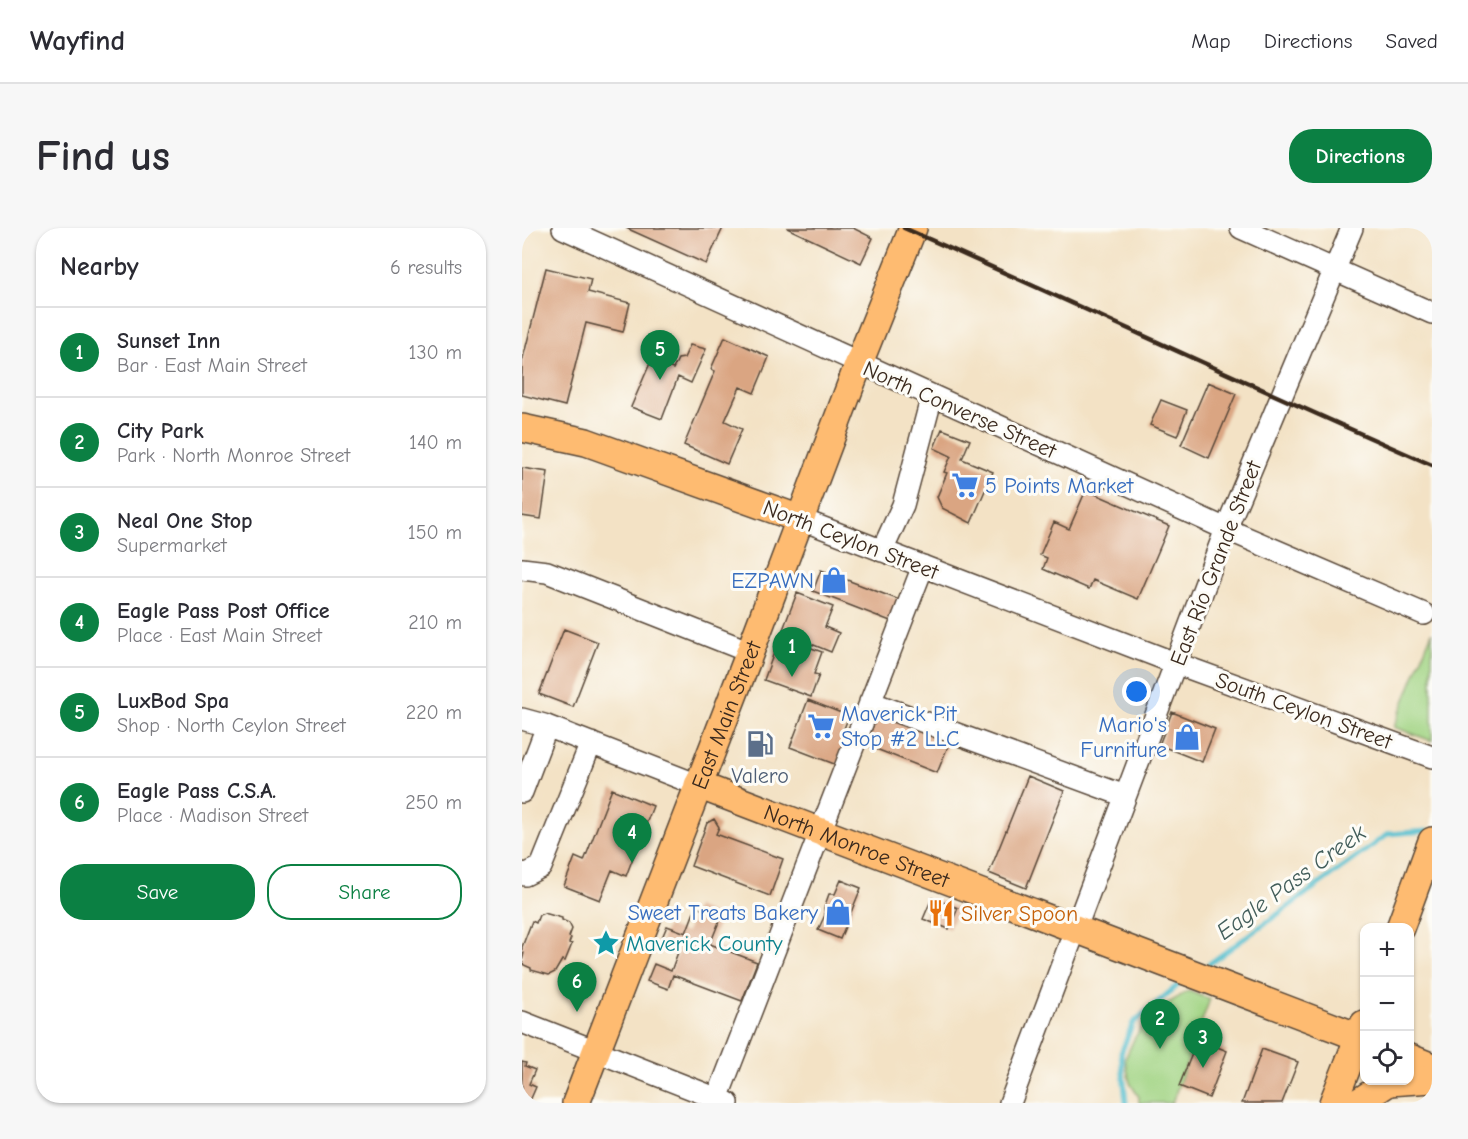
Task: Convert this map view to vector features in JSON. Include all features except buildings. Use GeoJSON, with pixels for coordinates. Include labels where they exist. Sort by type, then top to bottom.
{"type":"FeatureCollection","features":[{"type":"Feature","properties":{"kind":"main road","name":"East Main Street"},"geometry":{"type":"LineString","coordinates":[[576,1103],[859,363],[913,228]]}},
{"type":"Feature","properties":{"kind":"main road","name":"North Ceylon Street"},"geometry":{"type":"LineString","coordinates":[[522,428],[586,442],[800,519]]}},
{"type":"Feature","properties":{"kind":"main road","name":"North Monroe Street"},"geometry":{"type":"LineString","coordinates":[[698,785],[1075,930],[1360,1033]]}},
{"type":"Feature","properties":{"kind":"main road"},"geometry":{"type":"LineString","coordinates":[[1401,923],[1432,841]]}},
{"type":"Feature","properties":{"kind":"main road"},"geometry":{"type":"LineString","coordinates":[[1333,1103],[1360,1041]]}},
{"type":"Feature","properties":{"kind":"main road"},"geometry":{"type":"LineString","coordinates":[[1414,1060],[1432,1067]]}},
{"type":"Feature","properties":{"kind":"main road"},"geometry":{"type":"LineString","coordinates":[[1357,1103],[1389,1082],[1432,1079]]}},
{"type":"Feature","properties":{"kind":"street","name":"North Converse Street"},"geometry":{"type":"LineString","coordinates":[[563,228],[1227,529],[1424,614]]}},
{"type":"Feature","properties":{"kind":"street"},"geometry":{"type":"LineString","coordinates":[[1241,228],[1432,313]]}},
{"type":"Feature","properties":{"kind":"street","name":"East Río Grande Street"},"geometry":{"type":"LineString","coordinates":[[1010,1103],[1227,529],[1352,228]]}},
{"type":"Feature","properties":{"kind":"street"},"geometry":{"type":"LineString","coordinates":[[882,551],[903,505],[932,396]]}},
{"type":"Feature","properties":{"kind":"street","name":"North Ceylon Street"},"geometry":{"type":"LineString","coordinates":[[800,519],[1175,663]]}},
{"type":"Feature","properties":{"kind":"street"},"geometry":{"type":"LineString","coordinates":[[522,1022],[723,1101],[820,832],[923,566]]}},
{"type":"Feature","properties":{"kind":"street"},"geometry":{"type":"LineString","coordinates":[[522,568],[547,572],[750,652]]}},
{"type":"Feature","properties":{"kind":"street","name":"South Ceylon Street"},"geometry":{"type":"LineString","coordinates":[[1175,663],[1432,757]]}},
{"type":"Feature","properties":{"kind":"street"},"geometry":{"type":"LineString","coordinates":[[870,702],[1125,796]]}},
{"type":"Feature","properties":{"kind":"street","name":"North Monroe Street"},"geometry":{"type":"LineString","coordinates":[[522,719],[547,726],[698,785]]}},
{"type":"Feature","properties":{"kind":"street"},"geometry":{"type":"LineString","coordinates":[[522,792],[547,726]]}},
{"type":"Feature","properties":{"kind":"street"},"geometry":{"type":"LineString","coordinates":[[522,873],[525,875],[541,867],[591,743]]}},
{"type":"Feature","properties":{"kind":"green space"},"geometry":{"type":"Polygon","coordinates":[[[1432,632],[1432,741],[1394,727],[1432,632]]]}},
{"type":"Feature","properties":{"kind":"green space"},"geometry":{"type":"Polygon","coordinates":[[[1188,991],[1210,999],[1172,1103],[1139,1103],[1139,1097],[1130,1083],[1125,1059],[1134,1039],[1150,1014],[1188,991]]]}},
{"type":"Feature","properties":{"kind":"waterway","name":"Eagle Pass Creek"},"geometry":{"type":"LineString","coordinates":[[1209,964],[1388,834],[1427,831]]}},
{"type":"Feature","properties":{"kind":"waterway","name":"Eagle Pass Creek"},"geometry":{"type":"LineString","coordinates":[[1126,1103],[1121,1053],[1133,1023],[1178,985]]}},
{"type":"Feature","properties":{"kind":"railway"},"geometry":{"type":"LineString","coordinates":[[904,228],[1432,465]]}},
{"type":"Feature","properties":{"kind":"place","name":"LuxBod Spa"},"geometry":{"type":"Point","coordinates":[660,380]}},
{"type":"Feature","properties":{"kind":"place","name":"5 Points Market"},"geometry":{"type":"Point","coordinates":[965,485]}},
{"type":"Feature","properties":{"kind":"place","name":"EZPAWN"},"geometry":{"type":"Point","coordinates":[834,580]}},
{"type":"Feature","properties":{"kind":"place","name":"Sunset Inn"},"geometry":{"type":"Point","coordinates":[792,677]}},
{"type":"Feature","properties":{"kind":"place","name":"Maverick Pit Stop #2 LLC"},"geometry":{"type":"Point","coordinates":[821,726]}},
{"type":"Feature","properties":{"kind":"place","name":"Mario's Furniture"},"geometry":{"type":"Point","coordinates":[1187,737]}},
{"type":"Feature","properties":{"kind":"place","name":"Valero"},"geometry":{"type":"Point","coordinates":[760,744]}},
{"type":"Feature","properties":{"kind":"place","name":"Eagle Pass Post Office"},"geometry":{"type":"Point","coordinates":[632,863]}},
{"type":"Feature","properties":{"kind":"place","name":"Sweet Treats Bakery"},"geometry":{"type":"Point","coordinates":[838,912]}},
{"type":"Feature","properties":{"kind":"place","name":"Silver Spoon"},"geometry":{"type":"Point","coordinates":[941,913]}},
{"type":"Feature","properties":{"kind":"place","name":"Maverick County"},"geometry":{"type":"Point","coordinates":[606,943]}},
{"type":"Feature","properties":{"kind":"place","name":"Eagle Pass C.S.A."},"geometry":{"type":"Point","coordinates":[577,1012]}},
{"type":"Feature","properties":{"kind":"place","name":"City Park"},"geometry":{"type":"Point","coordinates":[1160,1049]}},
{"type":"Feature","properties":{"kind":"place","name":"Neal One Stop"},"geometry":{"type":"Point","coordinates":[1203,1068]}}]}
